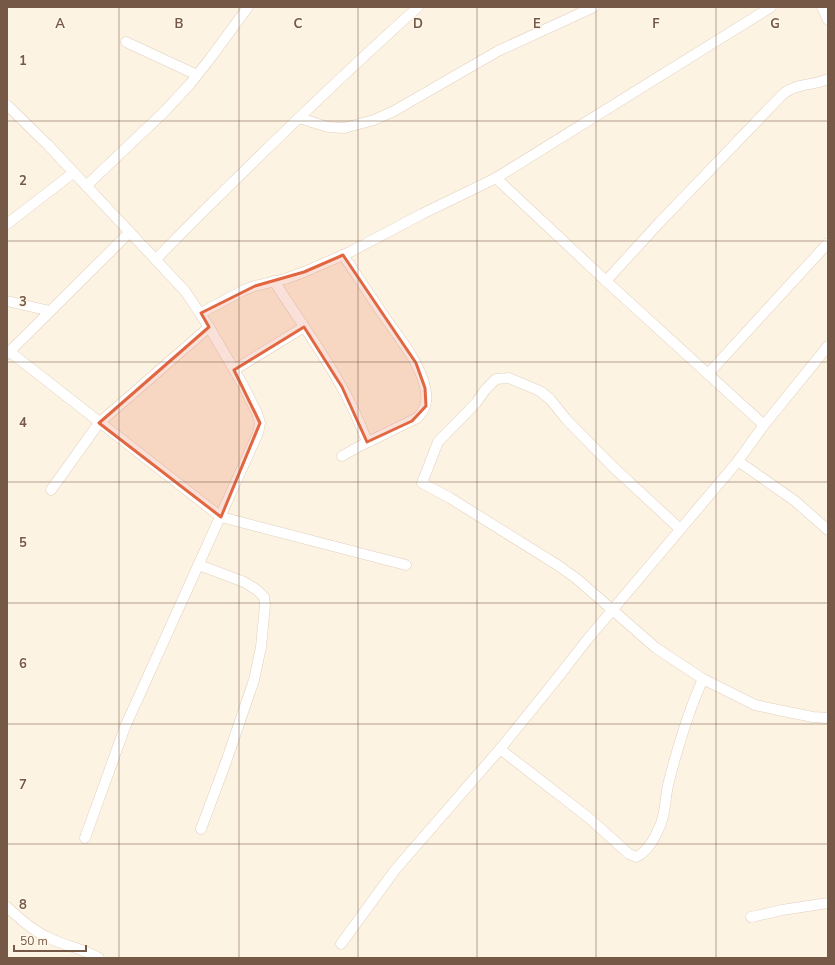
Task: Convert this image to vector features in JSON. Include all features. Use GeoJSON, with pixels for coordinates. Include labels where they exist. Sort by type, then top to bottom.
{"type":"FeatureCollection","features":[{"type":"Feature","properties":{"kind":"street"},"geometry":{"type":"LineString","coordinates":[[86,186],[164,112],[197,75],[248,7]]}},
{"type":"Feature","properties":{"kind":"street"},"geometry":{"type":"LineString","coordinates":[[156,259],[233,180],[351,67],[418,7]]}},
{"type":"Feature","properties":{"kind":"street"},"geometry":{"type":"LineString","coordinates":[[299,118],[328,127],[344,128],[374,120],[394,111],[498,52],[594,7]]}},
{"type":"Feature","properties":{"kind":"street"},"geometry":{"type":"LineString","coordinates":[[201,313],[244,290],[304,272],[343,255],[496,178],[771,7]]}},
{"type":"Feature","properties":{"kind":"street"},"geometry":{"type":"LineString","coordinates":[[822,7],[828,20]]}},
{"type":"Feature","properties":{"kind":"street"},"geometry":{"type":"LineString","coordinates":[[126,42],[197,75]]}},
{"type":"Feature","properties":{"kind":"street"},"geometry":{"type":"LineString","coordinates":[[606,281],[664,218],[788,89],[796,86],[818,83],[828,79]]}},
{"type":"Feature","properties":{"kind":"street"},"geometry":{"type":"LineString","coordinates":[[7,105],[38,135],[185,291],[209,326],[257,413],[260,423],[258,433],[126,728],[84,838]]}},
{"type":"Feature","properties":{"kind":"street"},"geometry":{"type":"LineString","coordinates":[[7,224],[73,173]]}},
{"type":"Feature","properties":{"kind":"street"},"geometry":{"type":"LineString","coordinates":[[496,178],[764,425]]}},
{"type":"Feature","properties":{"kind":"street"},"geometry":{"type":"LineString","coordinates":[[130,232],[8,353],[221,517],[406,565]]}},
{"type":"Feature","properties":{"kind":"street"},"geometry":{"type":"LineString","coordinates":[[708,374],[828,243]]}},
{"type":"Feature","properties":{"kind":"street"},"geometry":{"type":"LineString","coordinates":[[342,456],[417,418],[426,406],[425,388],[416,363],[343,255]]}},
{"type":"Feature","properties":{"kind":"street"},"geometry":{"type":"LineString","coordinates":[[274,281],[342,387],[361,425],[367,442]]}},
{"type":"Feature","properties":{"kind":"street"},"geometry":{"type":"LineString","coordinates":[[7,301],[50,311]]}},
{"type":"Feature","properties":{"kind":"street"},"geometry":{"type":"LineString","coordinates":[[51,490],[99,423],[209,326]]}},
{"type":"Feature","properties":{"kind":"street"},"geometry":{"type":"LineString","coordinates":[[234,370],[304,327]]}},
{"type":"Feature","properties":{"kind":"street"},"geometry":{"type":"LineString","coordinates":[[341,944],[395,870],[500,749],[612,610],[738,461],[764,425],[828,346]]}},
{"type":"Feature","properties":{"kind":"street"},"geometry":{"type":"LineString","coordinates":[[680,528],[612,466],[566,419],[550,399],[540,391],[509,378],[496,379],[459,422],[438,442],[422,483],[450,498],[559,566],[577,579],[656,648],[703,679],[755,705],[783,712],[828,718]]}},
{"type":"Feature","properties":{"kind":"street"},"geometry":{"type":"LineString","coordinates":[[738,461],[795,501],[828,530]]}},
{"type":"Feature","properties":{"kind":"street"},"geometry":{"type":"LineString","coordinates":[[199,565],[244,582],[257,590],[264,597],[265,605],[261,647],[254,680],[201,829]]}},
{"type":"Feature","properties":{"kind":"street"},"geometry":{"type":"LineString","coordinates":[[500,749],[589,818],[629,854],[636,857],[640,856],[649,847],[661,824],[667,787],[677,746],[691,706],[703,679]]}},
{"type":"Feature","properties":{"kind":"street"},"geometry":{"type":"LineString","coordinates":[[751,917],[782,910],[828,903]]}},
{"type":"Feature","properties":{"kind":"street"},"geometry":{"type":"LineString","coordinates":[[7,907],[47,938],[91,953],[99,958]]}},
{"type":"Feature","properties":{"kind":"highlighted area"},"geometry":{"type":"Polygon","coordinates":[[[343,255],[416,363],[425,388],[426,406],[412,421],[367,442],[342,387],[304,327],[234,370],[260,423],[221,517],[99,423],[209,327],[201,313],[255,286],[304,272],[343,255]]]}}]}
